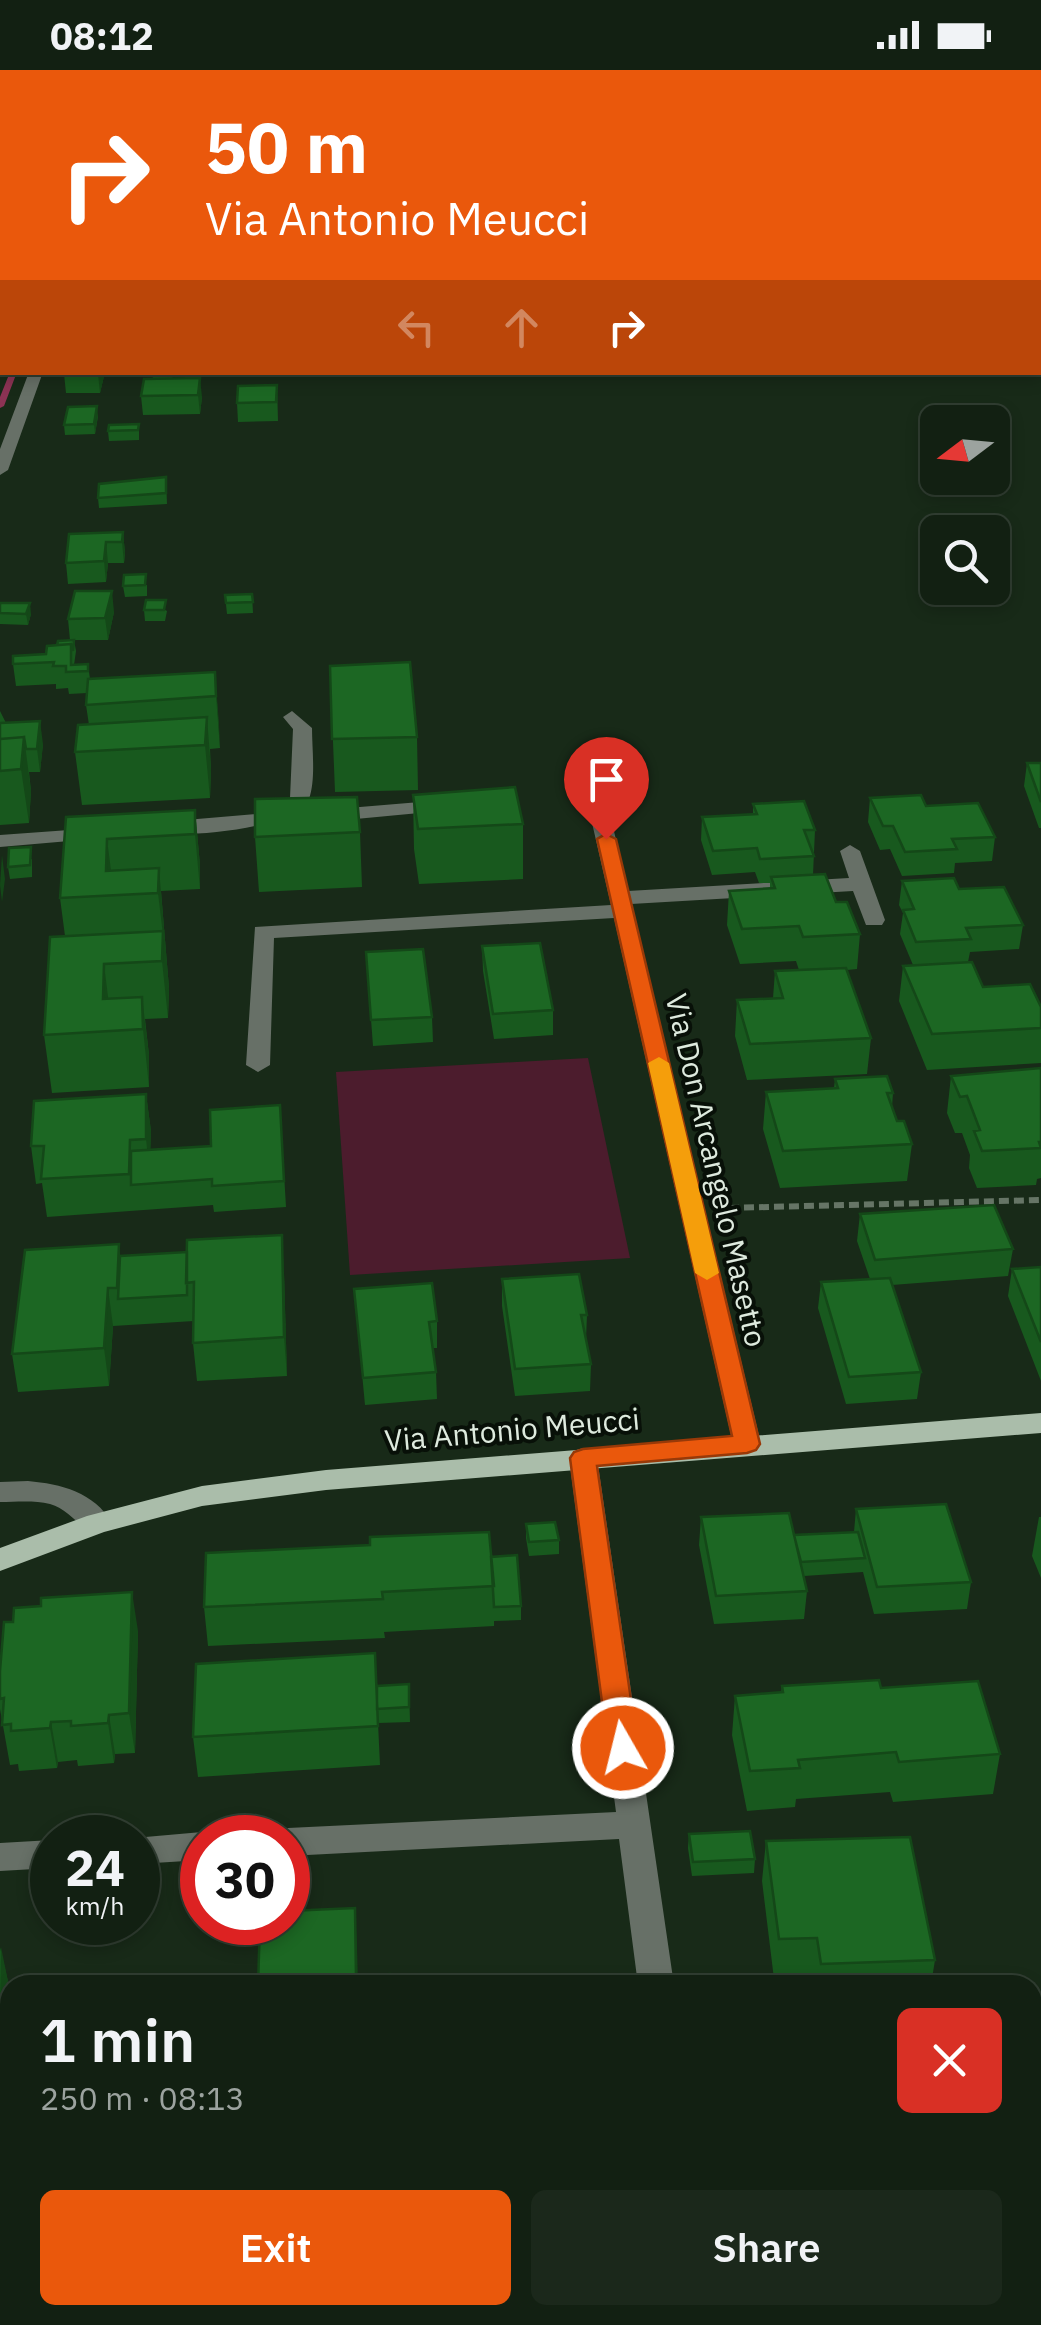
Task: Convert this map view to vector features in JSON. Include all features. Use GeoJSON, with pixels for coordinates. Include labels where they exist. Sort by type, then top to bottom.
{"type":"FeatureCollection","features":[{"type":"Feature","properties":{"kind":"main road","name":"Via Antonio Meucci"},"geometry":{"type":"LineString","coordinates":[[0,1560],[97,1523],[202,1496],[326,1480],[1041,1423]]}},
{"type":"Feature","properties":{"kind":"street"},"geometry":{"type":"LineString","coordinates":[[0,470],[35,375]]}},
{"type":"Feature","properties":{"kind":"street"},"geometry":{"type":"LineString","coordinates":[[292,717],[303,728],[300,798],[293,810]]}},
{"type":"Feature","properties":{"kind":"street"},"geometry":{"type":"LineString","coordinates":[[0,842],[259,820],[293,810],[322,816],[434,808],[468,799]]}},
{"type":"Feature","properties":{"kind":"street","name":"Via Don Arcangelo Masetto"},"geometry":{"type":"LineString","coordinates":[[599,810],[747,1444]]}},
{"type":"Feature","properties":{"kind":"street"},"geometry":{"type":"LineString","coordinates":[[850,851],[874,920]]}},
{"type":"Feature","properties":{"kind":"street"},"geometry":{"type":"LineString","coordinates":[[258,1065],[263,932],[862,884]]}},
{"type":"Feature","properties":{"kind":"street"},"geometry":{"type":"LineString","coordinates":[[583,1458],[655,1975]]}},
{"type":"Feature","properties":{"kind":"street"},"geometry":{"type":"LineString","coordinates":[[0,1492],[45,1492],[87,1509],[97,1523]]}},
{"type":"Feature","properties":{"kind":"street"},"geometry":{"type":"LineString","coordinates":[[310,1841],[634,1825]]}},
{"type":"Feature","properties":{"kind":"street"},"geometry":{"type":"LineString","coordinates":[[0,1856],[30,1855]]}},
{"type":"Feature","properties":{"kind":"path"},"geometry":{"type":"LineString","coordinates":[[729,1208],[1041,1200]]}},
{"type":"Feature","properties":{"kind":"shaded area"},"geometry":{"type":"Polygon","coordinates":[[[588,1058],[630,1258],[350,1275],[336,1072],[588,1058]]]}},
{"type":"Feature","properties":{"kind":"building"},"geometry":{"type":"Polygon","coordinates":[[[200,378],[198,395],[141,396],[144,379],[200,378]]]}},
{"type":"Feature","properties":{"kind":"building"},"geometry":{"type":"Polygon","coordinates":[[[277,385],[276,402],[237,403],[238,386],[277,385]]]}},
{"type":"Feature","properties":{"kind":"building"},"geometry":{"type":"Polygon","coordinates":[[[97,406],[94,424],[64,425],[68,407],[97,406]]]}},
{"type":"Feature","properties":{"kind":"building"},"geometry":{"type":"Polygon","coordinates":[[[139,424],[138,430],[108,431],[109,425],[139,424]]]}},
{"type":"Feature","properties":{"kind":"building"},"geometry":{"type":"Polygon","coordinates":[[[166,477],[166,493],[98,498],[99,484],[166,477]]]}},
{"type":"Feature","properties":{"kind":"building"},"geometry":{"type":"Polygon","coordinates":[[[123,532],[122,542],[106,542],[104,561],[66,563],[69,534],[123,532]]]}},
{"type":"Feature","properties":{"kind":"building"},"geometry":{"type":"Polygon","coordinates":[[[146,574],[145,585],[123,586],[124,575],[146,574]]]}},
{"type":"Feature","properties":{"kind":"building"},"geometry":{"type":"Polygon","coordinates":[[[75,591],[112,591],[105,618],[68,619],[75,591]]]}},
{"type":"Feature","properties":{"kind":"building"},"geometry":{"type":"Polygon","coordinates":[[[252,594],[253,602],[226,603],[225,595],[252,594]]]}},
{"type":"Feature","properties":{"kind":"building"},"geometry":{"type":"Polygon","coordinates":[[[146,600],[166,600],[164,610],[144,610],[146,600]]]}},
{"type":"Feature","properties":{"kind":"building"},"geometry":{"type":"Polygon","coordinates":[[[0,603],[30,603],[26,614],[0,613],[0,603]]]}},
{"type":"Feature","properties":{"kind":"building"},"geometry":{"type":"Polygon","coordinates":[[[74,640],[73,651],[71,644],[57,645],[58,641],[74,640]]]}},
{"type":"Feature","properties":{"kind":"building"},"geometry":{"type":"Polygon","coordinates":[[[71,644],[71,665],[88,664],[88,671],[66,672],[66,666],[53,666],[54,662],[13,664],[13,656],[46,654],[47,646],[71,644]]]}},
{"type":"Feature","properties":{"kind":"building"},"geometry":{"type":"Polygon","coordinates":[[[410,662],[417,737],[332,739],[330,666],[410,662]]]}},
{"type":"Feature","properties":{"kind":"building"},"geometry":{"type":"Polygon","coordinates":[[[215,672],[216,696],[86,705],[88,679],[215,672]]]}},
{"type":"Feature","properties":{"kind":"building"},"geometry":{"type":"Polygon","coordinates":[[[207,717],[205,745],[75,752],[78,725],[207,717]]]}},
{"type":"Feature","properties":{"kind":"building"},"geometry":{"type":"Polygon","coordinates":[[[40,721],[37,749],[26,749],[24,737],[0,739],[0,723],[40,721]]]}},
{"type":"Feature","properties":{"kind":"building"},"geometry":{"type":"Polygon","coordinates":[[[24,737],[21,769],[0,771],[0,739],[24,737]]]}},
{"type":"Feature","properties":{"kind":"building"},"geometry":{"type":"Polygon","coordinates":[[[1027,763],[1041,763],[1041,802],[1027,763]]]}},
{"type":"Feature","properties":{"kind":"building"},"geometry":{"type":"Polygon","coordinates":[[[515,787],[523,824],[418,829],[413,795],[515,787]]]}},
{"type":"Feature","properties":{"kind":"building"},"geometry":{"type":"Polygon","coordinates":[[[921,795],[926,806],[978,803],[995,837],[952,839],[957,849],[905,852],[893,826],[883,826],[870,798],[921,795]]]}},
{"type":"Feature","properties":{"kind":"building"},"geometry":{"type":"Polygon","coordinates":[[[357,797],[360,832],[255,837],[255,799],[357,797]]]}},
{"type":"Feature","properties":{"kind":"building"},"geometry":{"type":"Polygon","coordinates":[[[804,801],[815,830],[804,830],[814,856],[760,859],[757,848],[713,851],[702,817],[757,814],[753,804],[804,801]]]}},
{"type":"Feature","properties":{"kind":"building"},"geometry":{"type":"Polygon","coordinates":[[[195,810],[195,834],[107,839],[106,871],[159,868],[158,893],[60,898],[66,817],[195,810]]]}},
{"type":"Feature","properties":{"kind":"building"},"geometry":{"type":"Polygon","coordinates":[[[31,847],[30,865],[8,867],[9,848],[31,847]]]}},
{"type":"Feature","properties":{"kind":"building"},"geometry":{"type":"Polygon","coordinates":[[[825,874],[836,902],[847,902],[860,934],[803,937],[799,926],[742,929],[729,891],[775,888],[771,877],[825,874]]]}},
{"type":"Feature","properties":{"kind":"building"},"geometry":{"type":"Polygon","coordinates":[[[954,878],[959,889],[1004,887],[1023,925],[966,928],[971,939],[916,942],[903,910],[914,909],[902,881],[954,878]]]}},
{"type":"Feature","properties":{"kind":"building"},"geometry":{"type":"Polygon","coordinates":[[[163,931],[162,961],[104,964],[103,999],[142,997],[143,1029],[44,1035],[50,937],[163,931]]]}},
{"type":"Feature","properties":{"kind":"building"},"geometry":{"type":"Polygon","coordinates":[[[540,943],[553,1010],[493,1014],[482,946],[540,943]]]}},
{"type":"Feature","properties":{"kind":"building"},"geometry":{"type":"Polygon","coordinates":[[[423,949],[432,1017],[371,1020],[366,952],[423,949]]]}},
{"type":"Feature","properties":{"kind":"building"},"geometry":{"type":"Polygon","coordinates":[[[972,962],[983,987],[1030,984],[1041,1007],[1041,1028],[932,1034],[903,966],[972,962]]]}},
{"type":"Feature","properties":{"kind":"building"},"geometry":{"type":"Polygon","coordinates":[[[846,968],[871,1038],[750,1044],[737,1000],[783,998],[775,971],[846,968]]]}},
{"type":"Feature","properties":{"kind":"building"},"geometry":{"type":"Polygon","coordinates":[[[1041,1068],[1041,1148],[982,1151],[974,1131],[980,1130],[967,1096],[960,1097],[951,1076],[1041,1068]]]}},
{"type":"Feature","properties":{"kind":"building"},"geometry":{"type":"Polygon","coordinates":[[[887,1076],[893,1093],[887,1093],[897,1121],[904,1121],[912,1144],[783,1151],[766,1092],[838,1088],[835,1079],[887,1076]]]}},
{"type":"Feature","properties":{"kind":"building"},"geometry":{"type":"Polygon","coordinates":[[[146,1094],[146,1139],[130,1140],[129,1174],[41,1179],[44,1146],[31,1146],[34,1101],[146,1094]]]}},
{"type":"Feature","properties":{"kind":"building"},"geometry":{"type":"Polygon","coordinates":[[[280,1105],[284,1181],[212,1186],[212,1179],[131,1185],[131,1151],[211,1146],[210,1110],[280,1105]]]}},
{"type":"Feature","properties":{"kind":"building"},"geometry":{"type":"Polygon","coordinates":[[[994,1205],[1013,1249],[875,1260],[860,1214],[994,1205]]]}},
{"type":"Feature","properties":{"kind":"building"},"geometry":{"type":"Polygon","coordinates":[[[282,1235],[284,1337],[193,1343],[194,1282],[186,1283],[187,1240],[282,1235]]]}},
{"type":"Feature","properties":{"kind":"building"},"geometry":{"type":"Polygon","coordinates":[[[119,1244],[117,1288],[108,1288],[104,1348],[12,1354],[25,1250],[119,1244]]]}},
{"type":"Feature","properties":{"kind":"building"},"geometry":{"type":"Polygon","coordinates":[[[187,1252],[187,1295],[118,1299],[120,1256],[187,1252]]]}},
{"type":"Feature","properties":{"kind":"building"},"geometry":{"type":"Polygon","coordinates":[[[1041,1267],[1041,1342],[1012,1269],[1041,1267]]]}},
{"type":"Feature","properties":{"kind":"building"},"geometry":{"type":"Polygon","coordinates":[[[579,1274],[587,1315],[581,1315],[591,1364],[515,1369],[502,1279],[579,1274]]]}},
{"type":"Feature","properties":{"kind":"building"},"geometry":{"type":"Polygon","coordinates":[[[890,1278],[921,1372],[849,1377],[821,1282],[890,1278]]]}},
{"type":"Feature","properties":{"kind":"building"},"geometry":{"type":"Polygon","coordinates":[[[432,1283],[437,1321],[429,1322],[436,1372],[363,1378],[354,1289],[432,1283]]]}},
{"type":"Feature","properties":{"kind":"building"},"geometry":{"type":"Polygon","coordinates":[[[946,1504],[971,1582],[877,1587],[856,1509],[946,1504]]]}},
{"type":"Feature","properties":{"kind":"building"},"geometry":{"type":"Polygon","coordinates":[[[789,1513],[807,1591],[716,1596],[701,1517],[789,1513]]]}},
{"type":"Feature","properties":{"kind":"building"},"geometry":{"type":"Polygon","coordinates":[[[555,1522],[559,1540],[529,1542],[526,1524],[555,1522]]]}},
{"type":"Feature","properties":{"kind":"building"},"geometry":{"type":"Polygon","coordinates":[[[489,1532],[494,1586],[382,1592],[383,1599],[204,1607],[206,1553],[370,1545],[370,1537],[489,1532]]]}},
{"type":"Feature","properties":{"kind":"building"},"geometry":{"type":"Polygon","coordinates":[[[858,1532],[865,1558],[801,1562],[794,1535],[858,1532]]]}},
{"type":"Feature","properties":{"kind":"building"},"geometry":{"type":"Polygon","coordinates":[[[517,1555],[521,1606],[494,1607],[491,1557],[517,1555]]]}},
{"type":"Feature","properties":{"kind":"building"},"geometry":{"type":"Polygon","coordinates":[[[132,1592],[129,1713],[109,1715],[108,1723],[71,1726],[71,1721],[51,1722],[50,1728],[11,1731],[11,1724],[2,1725],[0,1671],[4,1622],[13,1622],[14,1608],[41,1606],[41,1598],[132,1592]]]}},
{"type":"Feature","properties":{"kind":"building"},"geometry":{"type":"Polygon","coordinates":[[[375,1653],[378,1726],[193,1737],[196,1664],[375,1653]]]}},
{"type":"Feature","properties":{"kind":"building"},"geometry":{"type":"Polygon","coordinates":[[[879,1680],[881,1688],[978,1681],[1000,1754],[899,1762],[896,1752],[798,1760],[800,1768],[750,1771],[735,1696],[783,1692],[782,1686],[879,1680]]]}},
{"type":"Feature","properties":{"kind":"building"},"geometry":{"type":"Polygon","coordinates":[[[409,1684],[409,1707],[377,1709],[377,1686],[409,1684]]]}},
{"type":"Feature","properties":{"kind":"building"},"geometry":{"type":"Polygon","coordinates":[[[750,1831],[755,1859],[693,1862],[689,1834],[750,1831]]]}},
{"type":"Feature","properties":{"kind":"building"},"geometry":{"type":"Polygon","coordinates":[[[910,1837],[935,1960],[821,1964],[817,1938],[779,1939],[766,1841],[910,1837]]]}},
{"type":"Feature","properties":{"kind":"building"},"geometry":{"type":"Polygon","coordinates":[[[355,1908],[356,1975],[258,1975],[259,1945],[310,1945],[310,1910],[355,1908]]]}},
{"type":"Feature","properties":{"kind":"waterway"},"geometry":{"type":"LineString","coordinates":[[0,406],[13,375]]}},
{"type":"Feature","properties":{"kind":"slow traffic"},"geometry":{"type":"LineString","coordinates":[[659,1063],[707,1273]]}},
{"type":"Feature","properties":{"kind":"route"},"geometry":{"type":"LineString","coordinates":[[606,839],[747,1444],[583,1458],[623,1748]]}}]}
